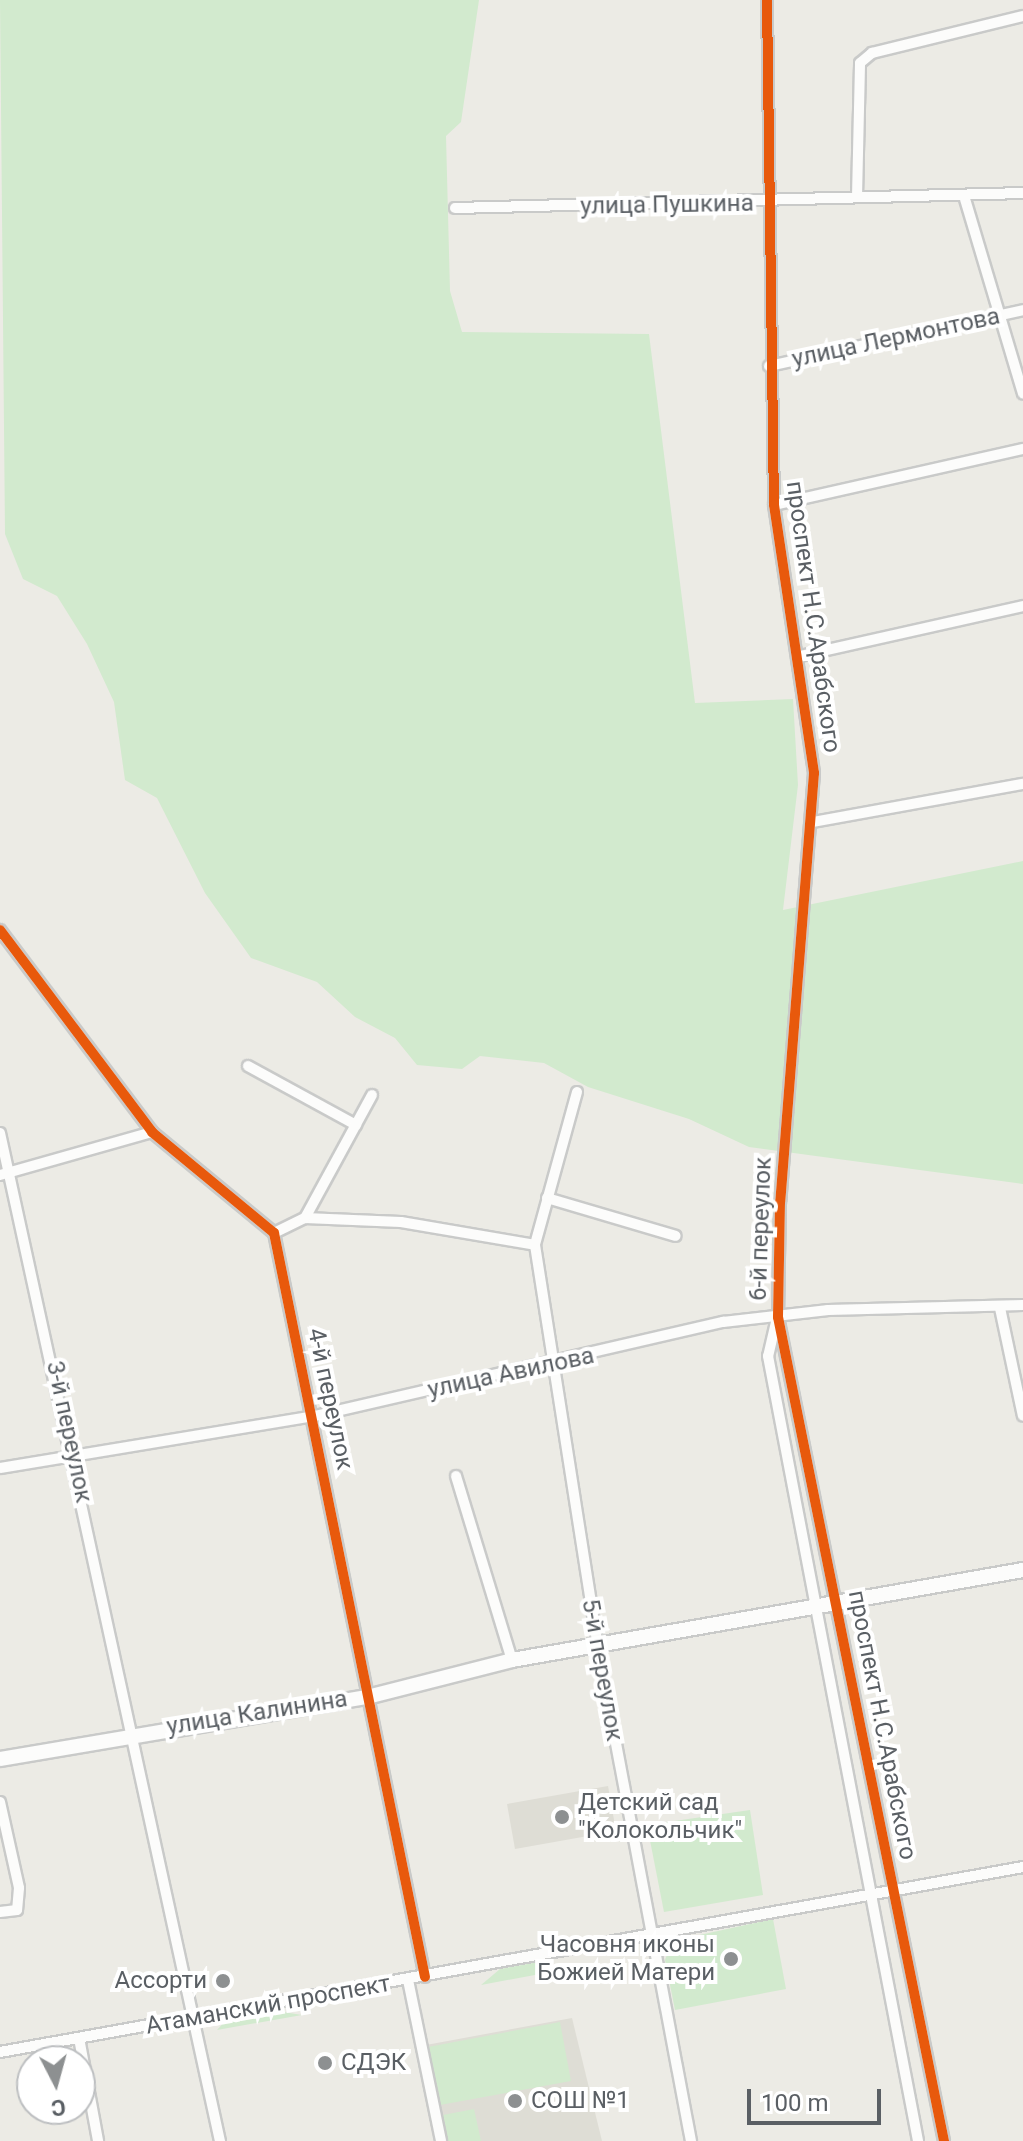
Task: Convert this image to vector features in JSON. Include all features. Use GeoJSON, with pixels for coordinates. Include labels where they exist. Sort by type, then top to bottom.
{"type":"FeatureCollection","features":[{"type":"Feature","properties":{"kind":"main road","name":"улица Калинина"},"geometry":{"type":"LineString","coordinates":[[0,1759],[134,1732],[371,1696],[512,1660],[598,1648],[1023,1570]]}},
{"type":"Feature","properties":{"kind":"street","name":"проспект Н.С.Арабского"},"geometry":{"type":"LineString","coordinates":[[767,0],[769,366],[774,505],[800,656],[813,822],[784,1143]]}},
{"type":"Feature","properties":{"kind":"street"},"geometry":{"type":"LineString","coordinates":[[857,197],[860,63],[872,53],[1023,16]]}},
{"type":"Feature","properties":{"kind":"street","name":"улица Пушкина"},"geometry":{"type":"LineString","coordinates":[[455,208],[767,203],[857,197],[965,199],[1023,193]]}},
{"type":"Feature","properties":{"kind":"street"},"geometry":{"type":"LineString","coordinates":[[965,199],[1023,394]]}},
{"type":"Feature","properties":{"kind":"street","name":"улица Лермонтова"},"geometry":{"type":"LineString","coordinates":[[769,366],[1023,310]]}},
{"type":"Feature","properties":{"kind":"street"},"geometry":{"type":"LineString","coordinates":[[774,505],[1023,449]]}},
{"type":"Feature","properties":{"kind":"street"},"geometry":{"type":"LineString","coordinates":[[800,656],[1023,606]]}},
{"type":"Feature","properties":{"kind":"street"},"geometry":{"type":"LineString","coordinates":[[813,822],[1023,784]]}},
{"type":"Feature","properties":{"kind":"street"},"geometry":{"type":"LineString","coordinates":[[0,930],[152,1132],[274,1233],[305,1218],[401,1222],[535,1245]]}},
{"type":"Feature","properties":{"kind":"street"},"geometry":{"type":"LineString","coordinates":[[248,1066],[356,1125]]}},
{"type":"Feature","properties":{"kind":"street","name":"5-й переулок"},"geometry":{"type":"LineString","coordinates":[[577,1092],[535,1245],[549,1367],[598,1648],[691,2141]]}},
{"type":"Feature","properties":{"kind":"street"},"geometry":{"type":"LineString","coordinates":[[305,1218],[372,1095]]}},
{"type":"Feature","properties":{"kind":"street"},"geometry":{"type":"LineString","coordinates":[[0,1175],[152,1132]]}},
{"type":"Feature","properties":{"kind":"street","name":"3-й переулок"},"geometry":{"type":"LineString","coordinates":[[0,1133],[12,1172],[75,1457],[220,2141]]}},
{"type":"Feature","properties":{"kind":"street","name":"6-й переулок"},"geometry":{"type":"LineString","coordinates":[[778,1317],[784,1143]]}},
{"type":"Feature","properties":{"kind":"street"},"geometry":{"type":"LineString","coordinates":[[547,1198],[676,1236]]}},
{"type":"Feature","properties":{"kind":"street","name":"4-й переулок"},"geometry":{"type":"LineString","coordinates":[[274,1233],[315,1416],[425,1977]]}},
{"type":"Feature","properties":{"kind":"street","name":"улица Авилова"},"geometry":{"type":"LineString","coordinates":[[0,1468],[315,1416],[549,1367],[663,1333],[778,1317],[1023,1305]]}},
{"type":"Feature","properties":{"kind":"street"},"geometry":{"type":"LineString","coordinates":[[1000,1308],[1023,1416]]}},
{"type":"Feature","properties":{"kind":"street","name":"проспект Н.С.Арабского"},"geometry":{"type":"LineString","coordinates":[[778,1317],[944,2141]]}},
{"type":"Feature","properties":{"kind":"street","name":"проспект Н.С.Арабского"},"geometry":{"type":"LineString","coordinates":[[778,1317],[768,1356],[918,2141]]}},
{"type":"Feature","properties":{"kind":"street"},"geometry":{"type":"LineString","coordinates":[[456,1476],[512,1660]]}},
{"type":"Feature","properties":{"kind":"street"},"geometry":{"type":"LineString","coordinates":[[0,1802],[19,1888],[17,1910],[0,1912]]}},
{"type":"Feature","properties":{"kind":"street","name":"Атаманский проспект"},"geometry":{"type":"LineString","coordinates":[[0,2052],[196,2019],[1023,1867]]}},
{"type":"Feature","properties":{"kind":"street"},"geometry":{"type":"LineString","coordinates":[[408,1980],[441,2141]]}},
{"type":"Feature","properties":{"kind":"street"},"geometry":{"type":"LineString","coordinates":[[79,2038],[98,2141]]}},
{"type":"Feature","properties":{"kind":"shaded area","name":"Детский сад \"Колокольчик\""},"geometry":{"type":"Polygon","coordinates":[[[608,1786],[616,1831],[515,1849],[507,1804],[608,1786]]]}},
{"type":"Feature","properties":{"kind":"shaded area","name":"СОШ №1"},"geometry":{"type":"Polygon","coordinates":[[[572,2018],[602,2141],[445,2141],[426,2045],[572,2018]]]}},
{"type":"Feature","properties":{"kind":"green space"},"geometry":{"type":"Polygon","coordinates":[[[0,0],[479,0],[461,122],[446,136],[450,291],[462,332],[649,334],[695,703],[793,699],[798,785],[783,910],[1023,861],[1023,1184],[749,1147],[689,1119],[588,1087],[544,1063],[480,1056],[462,1069],[417,1065],[395,1038],[355,1017],[317,982],[251,958],[205,893],[157,798],[125,780],[114,702],[87,644],[57,596],[23,579],[5,534],[0,0]]]}},
{"type":"Feature","properties":{"kind":"green space"},"geometry":{"type":"Polygon","coordinates":[[[750,1810],[763,1895],[664,1912],[647,1825],[750,1810]]]}},
{"type":"Feature","properties":{"kind":"green space"},"geometry":{"type":"Polygon","coordinates":[[[773,1919],[786,1989],[675,2010],[665,1960],[672,1941],[773,1919]]]}},
{"type":"Feature","properties":{"kind":"green space"},"geometry":{"type":"Polygon","coordinates":[[[544,1961],[551,1972],[481,1985],[500,1969],[544,1961]]]}},
{"type":"Feature","properties":{"kind":"green space"},"geometry":{"type":"Polygon","coordinates":[[[271,2010],[302,2015],[217,2030],[228,2018],[271,2010]]]}},
{"type":"Feature","properties":{"kind":"green space"},"geometry":{"type":"Polygon","coordinates":[[[560,2022],[571,2081],[440,2105],[428,2047],[560,2022]]]}},
{"type":"Feature","properties":{"kind":"green space"},"geometry":{"type":"Polygon","coordinates":[[[474,2109],[481,2141],[448,2141],[443,2115],[474,2109]]]}},
{"type":"Feature","properties":{"kind":"cycle path"},"geometry":{"type":"LineString","coordinates":[[767,0],[774,505],[814,773],[780,1202],[778,1317],[944,2141]]}},
{"type":"Feature","properties":{"kind":"cycle path"},"geometry":{"type":"LineString","coordinates":[[0,930],[152,1132],[274,1233],[425,1977]]}},
{"type":"Feature","properties":{"kind":"place","name":"Детский сад \"Колокольчик\""},"geometry":{"type":"Point","coordinates":[562,1817]}},
{"type":"Feature","properties":{"kind":"place","name":"Часовня иконы Божией Матери"},"geometry":{"type":"Point","coordinates":[731,1959]}},
{"type":"Feature","properties":{"kind":"place","name":"Ассорти"},"geometry":{"type":"Point","coordinates":[223,1981]}},
{"type":"Feature","properties":{"kind":"place","name":"СДЭК"},"geometry":{"type":"Point","coordinates":[325,2063]}},
{"type":"Feature","properties":{"kind":"place","name":"СОШ №1"},"geometry":{"type":"Point","coordinates":[515,2101]}}]}
